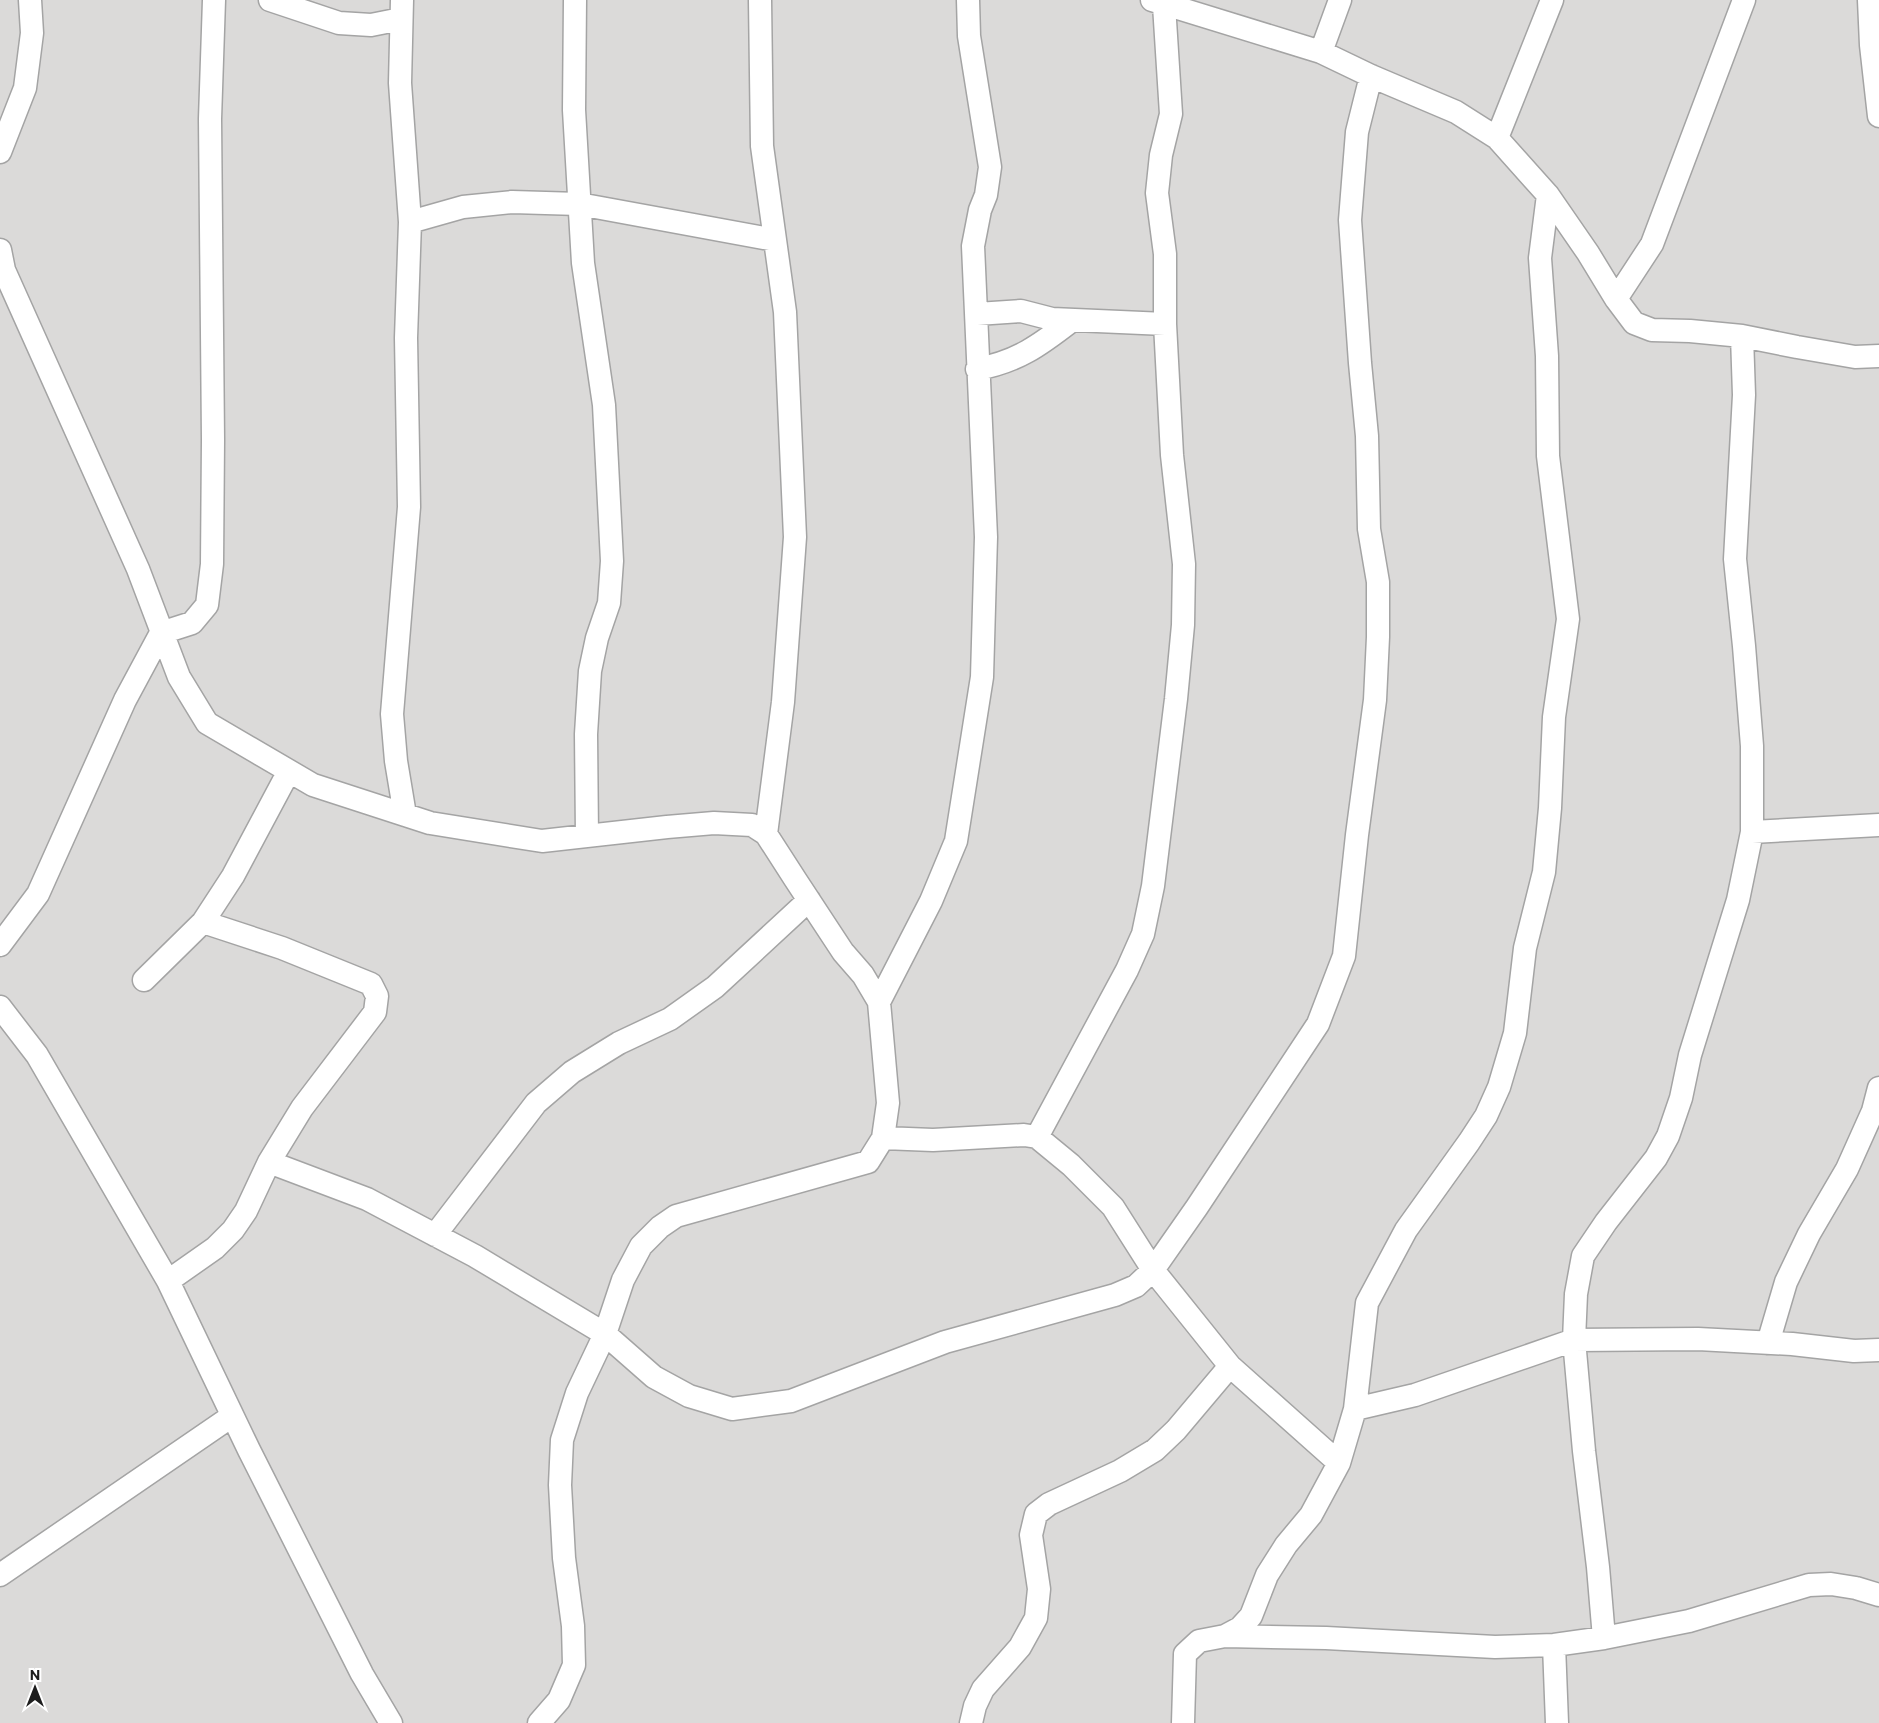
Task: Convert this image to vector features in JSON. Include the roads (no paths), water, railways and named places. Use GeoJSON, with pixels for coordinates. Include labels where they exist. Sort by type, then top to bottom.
{"type":"FeatureCollection","features":[{"type":"Feature","properties":{"kind":"street"},"geometry":{"type":"LineString","coordinates":[[0,152],[25,88],[32,33],[30,0]]}},
{"type":"Feature","properties":{"kind":"street"},"geometry":{"type":"LineString","coordinates":[[0,945],[38,894],[125,700],[161,633],[192,623],[207,605],[212,564],[213,440],[210,119],[214,0]]}},
{"type":"Feature","properties":{"kind":"street"},"geometry":{"type":"LineString","coordinates":[[270,0],[340,23],[371,25],[402,10],[400,83],[410,222],[406,338],[409,507],[392,714],[396,760],[405,815]]}},
{"type":"Feature","properties":{"kind":"street"},"geometry":{"type":"LineString","coordinates":[[575,0],[574,110],[579,204],[583,263],[604,405],[612,561],[609,603],[597,638],[590,671],[586,734],[587,836]]}},
{"type":"Feature","properties":{"kind":"street"},"geometry":{"type":"LineString","coordinates":[[760,0],[762,146],[785,312],[795,537],[783,702],[766,834]]}},
{"type":"Feature","properties":{"kind":"street"},"geometry":{"type":"LineString","coordinates":[[879,1002],[931,901],[956,841],[982,677],[986,537],[973,246],[980,210],[986,195],[990,167],[969,36],[968,0]]}},
{"type":"Feature","properties":{"kind":"street"},"geometry":{"type":"LineString","coordinates":[[1321,52],[1340,0]]}},
{"type":"Feature","properties":{"kind":"street"},"geometry":{"type":"LineString","coordinates":[[1498,138],[1552,0]]}},
{"type":"Feature","properties":{"kind":"street"},"geometry":{"type":"LineString","coordinates":[[1616,299],[1652,244],[1744,0]]}},
{"type":"Feature","properties":{"kind":"street"},"geometry":{"type":"LineString","coordinates":[[1869,0],[1871,45],[1879,116]]}},
{"type":"Feature","properties":{"kind":"street"},"geometry":{"type":"LineString","coordinates":[[1037,1137],[1127,970],[1143,934],[1153,886],[1184,625],[1184,564],[1172,455],[1165,254],[1157,193],[1161,155],[1171,114],[1157,3],[1321,52],[1371,76],[1456,112],[1498,138],[1548,195],[1588,253],[1616,299],[1634,323],[1652,330],[1690,331],[1742,336],[1856,357],[1879,356]]}},
{"type":"Feature","properties":{"kind":"street"},"geometry":{"type":"LineString","coordinates":[[269,1162],[367,1199],[435,1235],[605,1334],[654,1378],[689,1396],[732,1409],[791,1400],[945,1342],[1115,1295],[1136,1286],[1153,1270],[1318,1024],[1344,956],[1357,835],[1375,700],[1378,637],[1378,582],[1369,530],[1367,436],[1350,220],[1357,132],[1371,76]]}},
{"type":"Feature","properties":{"kind":"street"},"geometry":{"type":"LineString","coordinates":[[1224,1636],[1240,1628],[1251,1616],[1267,1575],[1286,1545],[1311,1515],[1339,1463],[1355,1409],[1367,1304],[1406,1230],[1486,1116],[1499,1087],[1515,1033],[1525,948],[1544,872],[1550,808],[1554,717],[1568,619],[1548,456],[1547,356],[1540,258],[1548,195]]}},
{"type":"Feature","properties":{"kind":"street"},"geometry":{"type":"LineString","coordinates":[[410,222],[463,207],[512,202],[579,204],[775,240]]}},
{"type":"Feature","properties":{"kind":"street"},"geometry":{"type":"LineString","coordinates":[[0,250],[4,270],[112,508],[138,569],[179,676],[207,723],[313,785],[430,823],[542,841],[714,823],[752,825],[766,834],[843,952],[863,975],[879,1002],[888,1104],[883,1138],[868,1162],[676,1216],[660,1226],[641,1246],[623,1280],[605,1334],[578,1393],[562,1440],[560,1485],[564,1558],[573,1626],[574,1665],[559,1700],[540,1723]]}},
{"type":"Feature","properties":{"kind":"street"},"geometry":{"type":"LineString","coordinates":[[977,314],[1021,310],[1052,319],[1071,321],[1166,324]]}},
{"type":"Feature","properties":{"kind":"street"},"geometry":{"type":"LineString","coordinates":[[978,369],[999,365],[1038,346],[1071,321]]}},
{"type":"Feature","properties":{"kind":"street"},"geometry":{"type":"LineString","coordinates":[[1604,1638],[1574,1340],[1576,1294],[1583,1256],[1606,1222],[1656,1158],[1670,1128],[1681,1098],[1690,1055],[1738,900],[1752,832],[1752,746],[1744,646],[1734,559],[1744,394],[1742,336]]}},
{"type":"Feature","properties":{"kind":"street"},"geometry":{"type":"LineString","coordinates":[[144,980],[203,922],[233,876],[289,771]]}},
{"type":"Feature","properties":{"kind":"street"},"geometry":{"type":"LineString","coordinates":[[1752,832],[1879,825]]}},
{"type":"Feature","properties":{"kind":"street"},"geometry":{"type":"LineString","coordinates":[[435,1235],[536,1103],[572,1072],[619,1043],[670,1019],[715,988],[809,900]]}},
{"type":"Feature","properties":{"kind":"street"},"geometry":{"type":"LineString","coordinates":[[168,1281],[215,1248],[233,1230],[246,1212],[269,1162],[302,1108],[375,1012],[377,996],[371,984],[282,948],[203,922]]}},
{"type":"Feature","properties":{"kind":"street"},"geometry":{"type":"LineString","coordinates":[[0,1007],[37,1055],[168,1281],[232,1416],[362,1674],[391,1723]]}},
{"type":"Feature","properties":{"kind":"street"},"geometry":{"type":"LineString","coordinates":[[1768,1342],[1786,1282],[1809,1234],[1848,1169],[1873,1112],[1879,1088]]}},
{"type":"Feature","properties":{"kind":"street"},"geometry":{"type":"LineString","coordinates":[[883,1138],[933,1140],[1024,1135],[1037,1137],[1071,1165],[1113,1207],[1153,1270],[1230,1366],[1339,1463]]}},
{"type":"Feature","properties":{"kind":"street"},"geometry":{"type":"LineString","coordinates":[[1355,1409],[1415,1395],[1574,1340],[1698,1339],[1768,1342],[1854,1350],[1879,1350]]}},
{"type":"Feature","properties":{"kind":"street"},"geometry":{"type":"LineString","coordinates":[[971,1723],[975,1706],[983,1689],[1020,1647],[1036,1618],[1039,1589],[1031,1534],[1036,1514],[1049,1504],[1120,1471],[1155,1450],[1176,1430],[1230,1366]]}},
{"type":"Feature","properties":{"kind":"street"},"geometry":{"type":"LineString","coordinates":[[0,1575],[232,1416]]}},
{"type":"Feature","properties":{"kind":"street"},"geometry":{"type":"LineString","coordinates":[[1183,1723],[1185,1654],[1199,1641],[1224,1636],[1326,1638],[1495,1647],[1554,1645],[1604,1638],[1689,1621],[1809,1586],[1831,1584],[1856,1588],[1879,1595]]}},
{"type":"Feature","properties":{"kind":"street"},"geometry":{"type":"LineString","coordinates":[[1554,1645],[1558,1723]]}}]}
